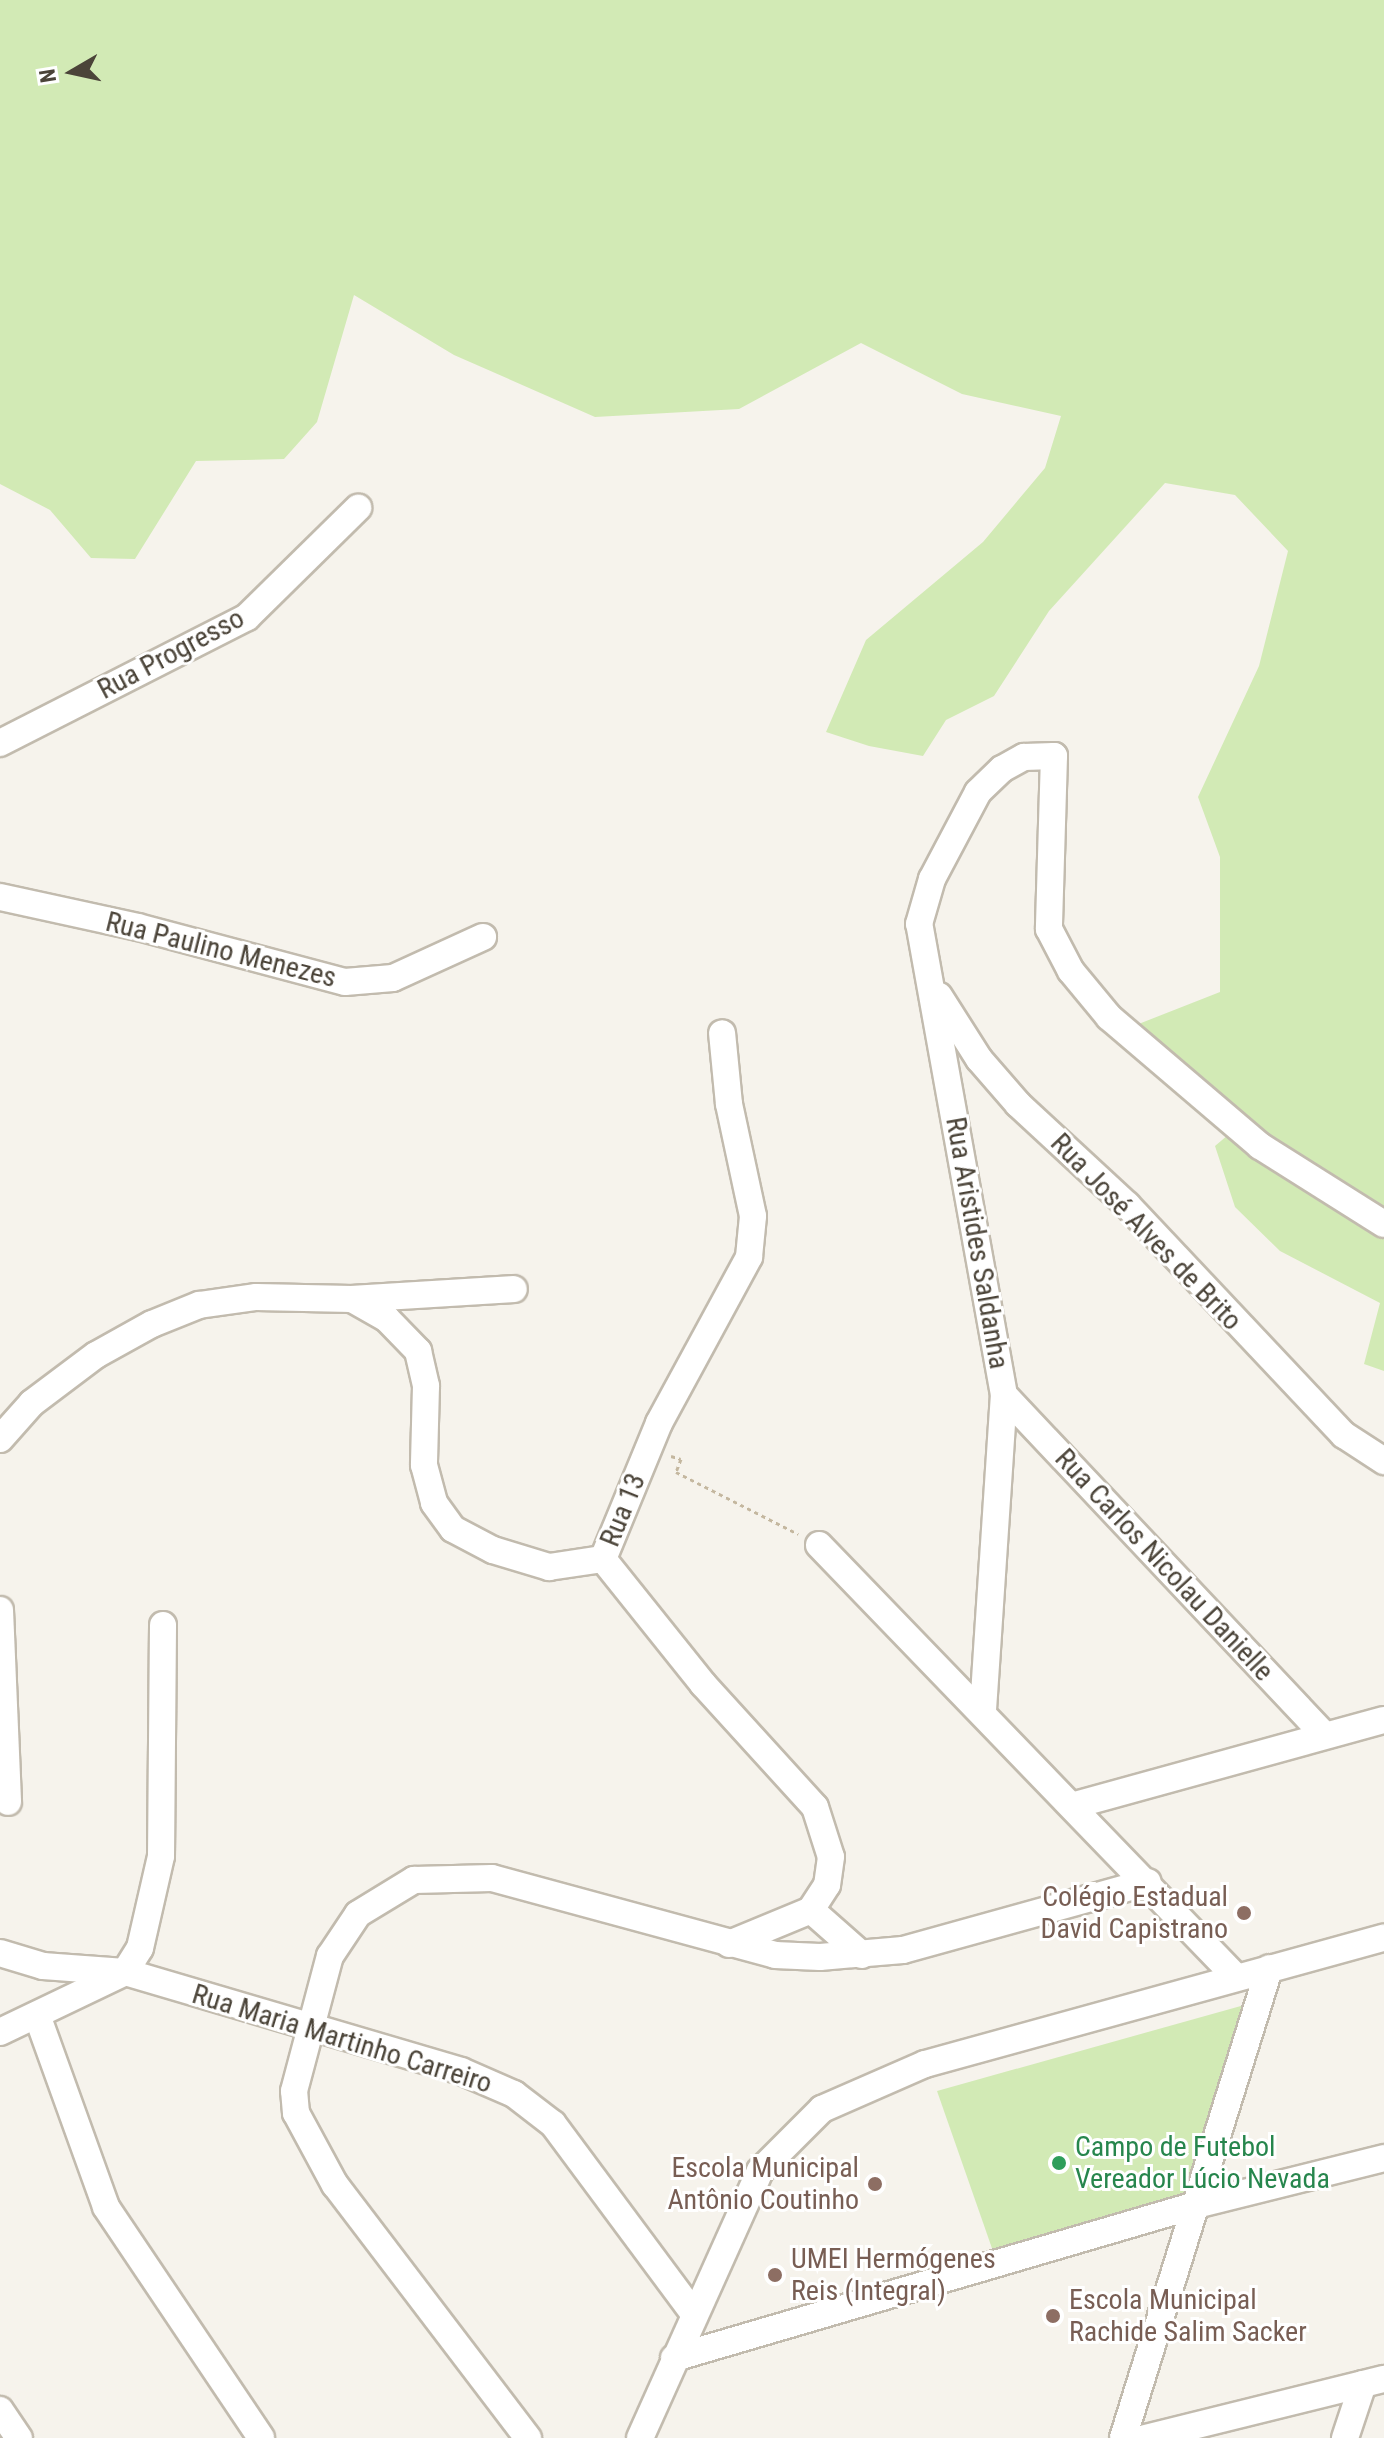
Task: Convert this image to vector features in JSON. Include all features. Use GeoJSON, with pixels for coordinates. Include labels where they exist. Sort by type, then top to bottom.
{"type":"FeatureCollection","features":[{"type":"Feature","properties":{"kind":"street","name":"Rua Progresso"},"geometry":{"type":"LineString","coordinates":[[0,743],[247,617],[358,508]]}},
{"type":"Feature","properties":{"kind":"street","name":"Rua Aristides Saldanha"},"geometry":{"type":"LineString","coordinates":[[983,1710],[1004,1395],[919,924],[932,879],[978,792],[1024,757],[1054,756],[1049,929],[1071,971],[1109,1017],[1260,1146],[1384,1224]]}},
{"type":"Feature","properties":{"kind":"street","name":"Rua Paulino Menezes"},"geometry":{"type":"LineString","coordinates":[[0,897],[138,927],[345,982],[393,978],[483,937]]}},
{"type":"Feature","properties":{"kind":"street","name":"Rua José Alves de Brito"},"geometry":{"type":"LineString","coordinates":[[931,983],[979,1059],[1018,1104],[1127,1205],[1344,1435],[1384,1461]]}},
{"type":"Feature","properties":{"kind":"street","name":"Rua 13"},"geometry":{"type":"LineString","coordinates":[[722,1033],[729,1104],[753,1216],[749,1257],[659,1423],[603,1559],[703,1684],[815,1807],[831,1857],[827,1885],[811,1910]]}},
{"type":"Feature","properties":{"kind":"street"},"geometry":{"type":"LineString","coordinates":[[0,1439],[32,1403],[96,1355],[199,1305],[256,1297],[352,1299],[514,1289]]}},
{"type":"Feature","properties":{"kind":"street"},"geometry":{"type":"LineString","coordinates":[[352,1299],[387,1319],[418,1351],[426,1386],[424,1465],[434,1503],[453,1529],[493,1550],[549,1567],[603,1559]]}},
{"type":"Feature","properties":{"kind":"street","name":"Rua Carlos Nicolau Danielle"},"geometry":{"type":"LineString","coordinates":[[1004,1395],[1324,1735]]}},
{"type":"Feature","properties":{"kind":"street"},"geometry":{"type":"LineString","coordinates":[[819,1545],[1075,1805],[1235,1976]]}},
{"type":"Feature","properties":{"kind":"street"},"geometry":{"type":"LineString","coordinates":[[0,1610],[8,1802]]}},
{"type":"Feature","properties":{"kind":"street"},"geometry":{"type":"LineString","coordinates":[[0,2032],[125,1972],[140,1948],[153,1909],[161,1856],[163,1625]]}},
{"type":"Feature","properties":{"kind":"street"},"geometry":{"type":"LineString","coordinates":[[1075,1805],[1384,1720]]}},
{"type":"Feature","properties":{"kind":"street"},"geometry":{"type":"LineString","coordinates":[[528,2438],[335,2185],[310,2141],[294,2102],[310,2026],[330,1956],[358,1914],[414,1880],[492,1878],[775,1955],[862,1955],[903,1950],[1148,1882]]}},
{"type":"Feature","properties":{"kind":"street"},"geometry":{"type":"LineString","coordinates":[[729,1944],[811,1910],[862,1955]]}},
{"type":"Feature","properties":{"kind":"street"},"geometry":{"type":"LineString","coordinates":[[640,2438],[760,2171],[822,2109],[925,2064],[1235,1976],[1384,1938]]}},
{"type":"Feature","properties":{"kind":"street","name":"Rua Maria Martinho Carreiro"},"geometry":{"type":"LineString","coordinates":[[0,1953],[43,1966],[125,1972],[461,2071],[514,2094],[553,2124],[694,2314]]}},
{"type":"Feature","properties":{"kind":"street"},"geometry":{"type":"LineString","coordinates":[[1123,2438],[1269,1968]]}},
{"type":"Feature","properties":{"kind":"street"},"geometry":{"type":"LineString","coordinates":[[37,2015],[106,2207],[261,2438]]}},
{"type":"Feature","properties":{"kind":"street"},"geometry":{"type":"LineString","coordinates":[[674,2358],[1196,2205],[1384,2158]]}},
{"type":"Feature","properties":{"kind":"street"},"geometry":{"type":"LineString","coordinates":[[1145,2438],[1373,2382]]}},
{"type":"Feature","properties":{"kind":"street"},"geometry":{"type":"LineString","coordinates":[[1345,2438],[1373,2382]]}},
{"type":"Feature","properties":{"kind":"street"},"geometry":{"type":"LineString","coordinates":[[0,2410],[19,2438]]}},
{"type":"Feature","properties":{"kind":"path"},"geometry":{"type":"LineString","coordinates":[[666,1470],[671,1455],[681,1459],[676,1472],[819,1545]]}},
{"type":"Feature","properties":{"kind":"green space"},"geometry":{"type":"Polygon","coordinates":[[[0,0],[1384,0],[1384,1210],[1361,1200],[1238,1115],[1136,1025],[1220,992],[1220,857],[1198,797],[1259,666],[1288,551],[1235,495],[1165,483],[1049,611],[994,696],[946,720],[923,756],[869,746],[826,732],[866,640],[983,542],[1045,468],[1061,416],[962,394],[861,343],[739,409],[595,417],[454,355],[354,295],[317,422],[284,459],[196,461],[135,559],[91,558],[50,510],[0,484],[0,0]]]}},
{"type":"Feature","properties":{"kind":"green space"},"geometry":{"type":"Polygon","coordinates":[[[1228,1135],[1384,1236],[1384,1371],[1364,1364],[1380,1303],[1280,1251],[1235,1207],[1215,1146],[1228,1135]]]}},
{"type":"Feature","properties":{"kind":"green space"},"geometry":{"type":"Polygon","coordinates":[[[1248,2004],[1186,2196],[994,2254],[937,2091],[1248,2004]]]}},
{"type":"Feature","properties":{"kind":"place","name":"Colégio Estadual David Capistrano"},"geometry":{"type":"Point","coordinates":[1244,1913]}},
{"type":"Feature","properties":{"kind":"place","name":"Campo de Futebol Vereador Lúcio Nevada"},"geometry":{"type":"Point","coordinates":[1059,2163]}},
{"type":"Feature","properties":{"kind":"place","name":"Escola Municipal Antônio Coutinho"},"geometry":{"type":"Point","coordinates":[875,2184]}},
{"type":"Feature","properties":{"kind":"place","name":"UMEI Hermógenes Reis (Integral)"},"geometry":{"type":"Point","coordinates":[775,2275]}},
{"type":"Feature","properties":{"kind":"place","name":"Escola Municipal Rachide Salim Sacker"},"geometry":{"type":"Point","coordinates":[1053,2316]}}]}
